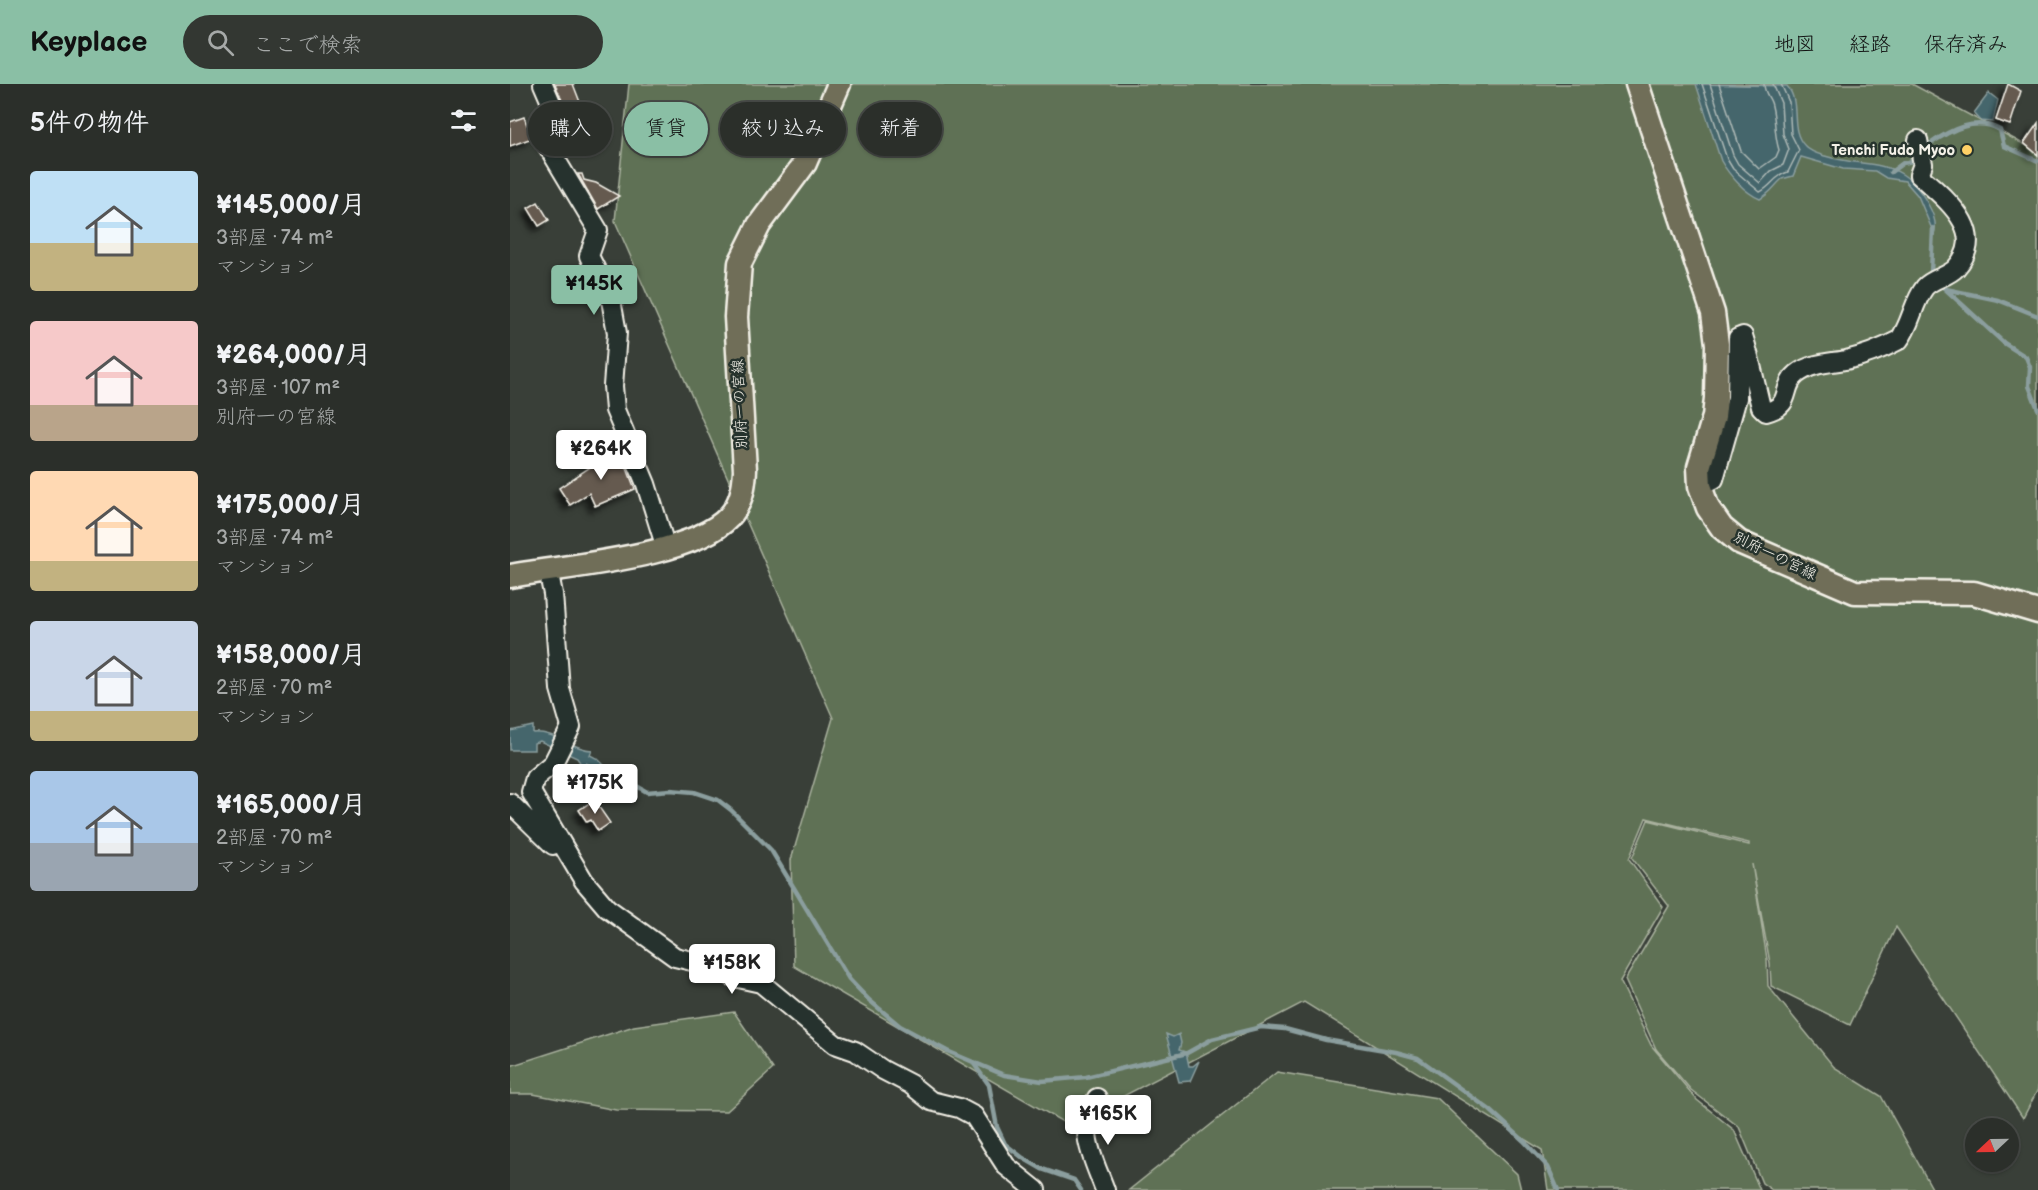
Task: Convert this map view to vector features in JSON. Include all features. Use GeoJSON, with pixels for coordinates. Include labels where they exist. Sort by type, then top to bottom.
{"type":"FeatureCollection","features":[{"type":"Feature","properties":{"kind":"main road","name":"別府一の宮線"},"geometry":{"type":"LineString","coordinates":[[510,576],[666,548],[716,527],[730,515],[742,494],[745,470],[736,317],[740,263],[759,225],[805,163],[839,84]]}},
{"type":"Feature","properties":{"kind":"main road","name":"別府一の宮線"},"geometry":{"type":"LineString","coordinates":[[1637,84],[1713,313],[1717,344],[1716,398],[1714,417],[1699,467],[1700,486],[1712,515],[1722,528],[1739,542],[1855,592],[1974,593],[2038,612]]}},
{"type":"Feature","properties":{"kind":"street"},"geometry":{"type":"LineString","coordinates":[[543,84],[556,114],[546,140],[547,145],[598,230],[589,256],[611,300],[617,333],[613,386],[615,410],[646,484],[666,548]]}},
{"type":"Feature","properties":{"kind":"street"},"geometry":{"type":"LineString","coordinates":[[1700,486],[1714,479],[1737,398],[1738,338],[1743,336],[1746,340],[1748,361],[1761,407],[1766,412],[1777,409],[1785,402],[1796,375],[1817,363],[1866,354],[1899,340],[1927,285],[1958,266],[1968,248],[1968,230],[1949,203],[1919,175],[1923,164],[1918,140]]}},
{"type":"Feature","properties":{"kind":"street"},"geometry":{"type":"LineString","coordinates":[[548,569],[554,605],[560,688],[571,727],[559,755],[535,778],[531,792],[593,894],[607,909],[665,951],[687,961],[709,965],[726,975],[761,983],[835,1044],[855,1051],[883,1070],[910,1084],[931,1101],[959,1108],[974,1116],[1006,1166],[1036,1190]]}},
{"type":"Feature","properties":{"kind":"street"},"geometry":{"type":"LineString","coordinates":[[510,803],[571,860]]}},
{"type":"Feature","properties":{"kind":"street"},"geometry":{"type":"LineString","coordinates":[[1097,1098],[1090,1108],[1085,1131],[1105,1190]]}},
{"type":"Feature","properties":{"kind":"green space"},"geometry":{"type":"Polygon","coordinates":[[[629,84],[1912,84],[2038,152],[2038,1089],[2023,1118],[1896,927],[1850,1025],[1771,986],[1770,963],[1752,864],[1767,959],[1768,986],[1834,1067],[1881,1096],[1933,1190],[1772,1190],[1762,1183],[1739,1127],[1691,1090],[1656,1049],[1625,980],[1669,906],[1632,858],[1648,820],[1749,845],[1749,843],[1646,818],[1629,859],[1663,907],[1620,981],[1651,1045],[1697,1100],[1734,1130],[1760,1190],[1548,1190],[1542,1150],[1304,1002],[1068,1125],[794,966],[791,860],[833,718],[615,221],[624,133],[624,156],[708,156],[708,102],[627,102],[629,84]]]}},
{"type":"Feature","properties":{"kind":"green space"},"geometry":{"type":"Polygon","coordinates":[[[734,1012],[773,1069],[727,1111],[616,1110],[533,1094],[510,1094],[510,1066],[634,1026],[734,1012]]]}},
{"type":"Feature","properties":{"kind":"green space"},"geometry":{"type":"Polygon","coordinates":[[[1277,1072],[1437,1098],[1517,1174],[1521,1190],[1129,1190],[1277,1072]]]}},
{"type":"Feature","properties":{"kind":"water"},"geometry":{"type":"Polygon","coordinates":[[[1696,84],[1787,86],[1794,100],[1797,132],[1807,148],[1817,154],[1841,160],[1883,166],[1907,177],[1918,188],[1932,211],[1935,222],[1934,234],[1918,196],[1905,181],[1886,178],[1875,171],[1843,169],[1801,157],[1793,176],[1782,179],[1760,199],[1754,196],[1738,183],[1721,161],[1696,84]]]}},
{"type":"Feature","properties":{"kind":"water"},"geometry":{"type":"Polygon","coordinates":[[[1989,93],[1998,100],[1993,122],[1981,121],[1974,113],[1989,93]]]}},
{"type":"Feature","properties":{"kind":"water"},"geometry":{"type":"Polygon","coordinates":[[[533,726],[533,733],[549,735],[577,747],[592,750],[590,755],[598,759],[611,772],[601,771],[586,763],[583,767],[577,758],[540,741],[534,743],[534,750],[510,750],[510,731],[533,726]]]}},
{"type":"Feature","properties":{"kind":"water"},"geometry":{"type":"Polygon","coordinates":[[[1166,1034],[1173,1037],[1179,1034],[1181,1043],[1179,1050],[1186,1052],[1189,1066],[1199,1061],[1190,1081],[1179,1082],[1166,1034]]]}},
{"type":"Feature","properties":{"kind":"building"},"geometry":{"type":"Polygon","coordinates":[[[555,84],[573,84],[580,102],[563,102],[555,84]]]}},
{"type":"Feature","properties":{"kind":"building"},"geometry":{"type":"Polygon","coordinates":[[[2008,84],[2021,91],[2010,125],[1996,120],[2008,84]]]}},
{"type":"Feature","properties":{"kind":"building"},"geometry":{"type":"Polygon","coordinates":[[[524,117],[528,128],[528,139],[510,146],[510,122],[524,117]]]}},
{"type":"Feature","properties":{"kind":"building"},"geometry":{"type":"Polygon","coordinates":[[[2038,123],[2038,155],[2024,143],[2038,123]]]}},
{"type":"Feature","properties":{"kind":"building"},"geometry":{"type":"Polygon","coordinates":[[[578,174],[582,174],[584,180],[596,183],[619,196],[598,209],[578,174]]]}},
{"type":"Feature","properties":{"kind":"building"},"geometry":{"type":"Polygon","coordinates":[[[538,202],[549,220],[539,226],[528,208],[538,202]]]}},
{"type":"Feature","properties":{"kind":"building"},"geometry":{"type":"Polygon","coordinates":[[[619,448],[635,489],[595,506],[589,493],[570,505],[559,488],[619,448]]]}},
{"type":"Feature","properties":{"kind":"building"},"geometry":{"type":"Polygon","coordinates":[[[594,800],[610,823],[598,831],[591,820],[587,822],[579,810],[594,800]]]}},
{"type":"Feature","properties":{"kind":"waterway"},"geometry":{"type":"LineString","coordinates":[[1927,151],[1930,144],[1946,134],[1963,126],[1982,124],[2000,130],[2004,146],[2038,161]]}},
{"type":"Feature","properties":{"kind":"waterway"},"geometry":{"type":"LineString","coordinates":[[1891,172],[1903,163],[1918,160]]}},
{"type":"Feature","properties":{"kind":"waterway"},"geometry":{"type":"LineString","coordinates":[[1931,273],[1933,228]]}},
{"type":"Feature","properties":{"kind":"waterway"},"geometry":{"type":"LineString","coordinates":[[1942,286],[2004,343],[2026,357],[2030,367],[2029,386],[2038,409]]}},
{"type":"Feature","properties":{"kind":"waterway"},"geometry":{"type":"LineString","coordinates":[[1946,289],[1998,300],[2038,316]]}},
{"type":"Feature","properties":{"kind":"waterway"},"geometry":{"type":"LineString","coordinates":[[607,769],[647,792],[670,790],[694,792],[718,800],[731,810],[771,850],[849,979],[869,1000],[900,1026],[947,1051],[1004,1075],[1042,1081],[1086,1077],[1187,1053],[1212,1039],[1261,1027],[1285,1029],[1326,1040],[1396,1052],[1418,1058],[1490,1110],[1548,1167],[1558,1190]]}},
{"type":"Feature","properties":{"kind":"waterway"},"geometry":{"type":"LineString","coordinates":[[974,1064],[989,1085],[997,1127],[1005,1144],[1042,1169],[1074,1180],[1081,1190]]}},
{"type":"Feature","properties":{"kind":"place","name":"Tenchi Fudo Myoo"},"geometry":{"type":"Point","coordinates":[1967,150]}}]}
